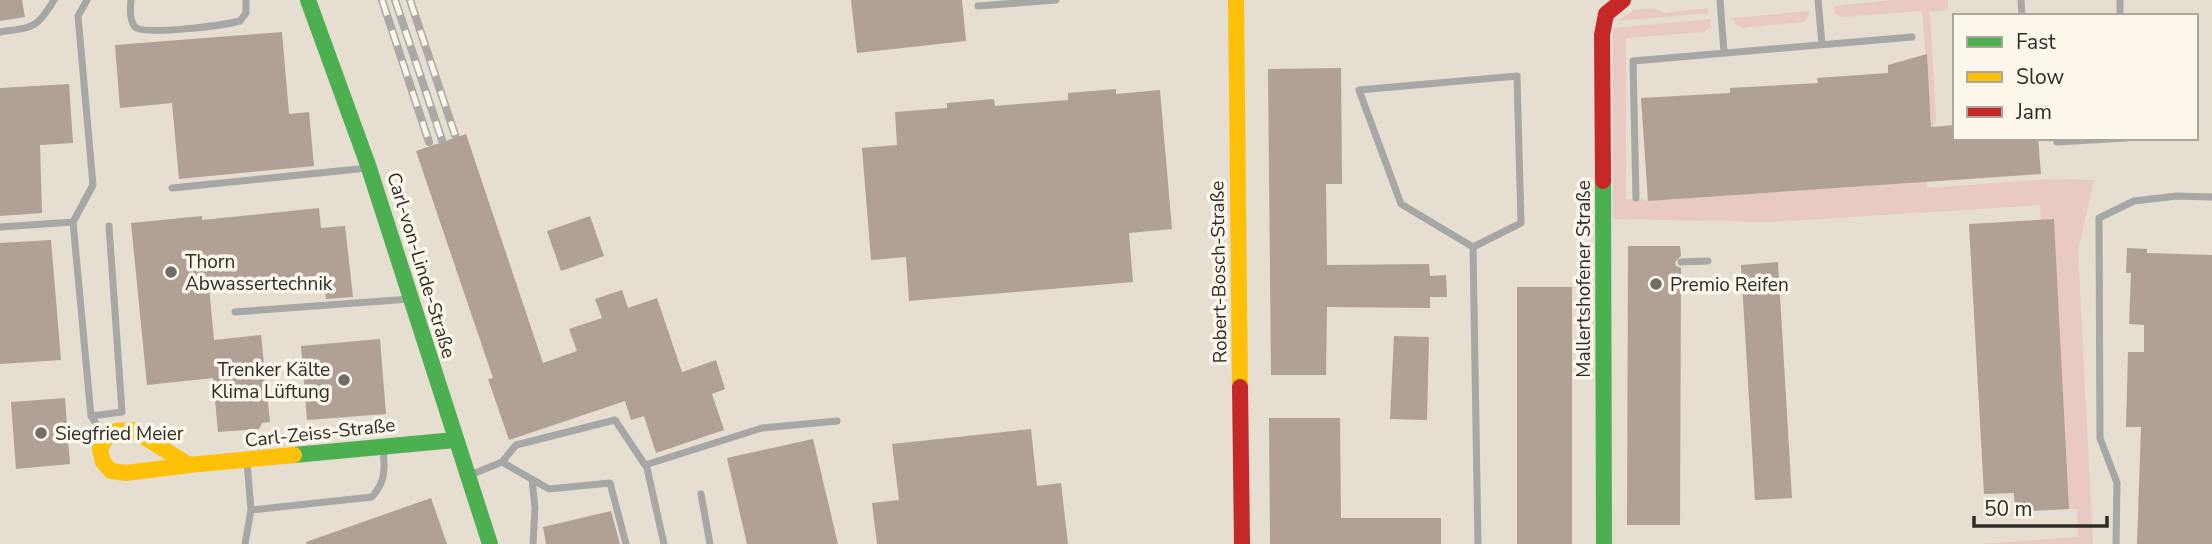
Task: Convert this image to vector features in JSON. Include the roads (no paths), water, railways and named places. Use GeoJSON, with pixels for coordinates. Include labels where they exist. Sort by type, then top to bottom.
{"type":"FeatureCollection","features":[{"type":"Feature","properties":{"kind":"street","name":"Carl-von-Linde-Straße"},"geometry":{"type":"LineString","coordinates":[[308,0],[369,168],[454,440],[490,544]]}},
{"type":"Feature","properties":{"kind":"street","name":"Robert-Bosch-Straße"},"geometry":{"type":"LineString","coordinates":[[1236,0],[1242,544]]}},
{"type":"Feature","properties":{"kind":"street","name":"Mallertshofener Straße"},"geometry":{"type":"LineString","coordinates":[[1604,544],[1602,35],[1606,14],[1623,0]]}},
{"type":"Feature","properties":{"kind":"street"},"geometry":{"type":"LineString","coordinates":[[106,438],[116,431],[133,430],[189,465]]}},
{"type":"Feature","properties":{"kind":"street","name":"Carl-Zeiss-Straße"},"geometry":{"type":"LineString","coordinates":[[106,438],[100,449],[103,461],[111,471],[137,472],[454,440]]}},
{"type":"Feature","properties":{"kind":"lane"},"geometry":{"type":"LineString","coordinates":[[0,32],[34,27],[54,0]]}},
{"type":"Feature","properties":{"kind":"lane"},"geometry":{"type":"LineString","coordinates":[[88,0],[78,16],[93,185],[73,222],[91,416],[106,438]]}},
{"type":"Feature","properties":{"kind":"lane"},"geometry":{"type":"LineString","coordinates":[[131,0],[131,19],[135,26],[141,30],[160,31],[240,21],[246,13],[246,0]]}},
{"type":"Feature","properties":{"kind":"lane"},"geometry":{"type":"LineString","coordinates":[[978,6],[1056,0]]}},
{"type":"Feature","properties":{"kind":"lane"},"geometry":{"type":"LineString","coordinates":[[1720,0],[1724,53]]}},
{"type":"Feature","properties":{"kind":"lane"},"geometry":{"type":"LineString","coordinates":[[1818,0],[1822,44]]}},
{"type":"Feature","properties":{"kind":"lane"},"geometry":{"type":"LineString","coordinates":[[1636,198],[1633,61],[1912,37]]}},
{"type":"Feature","properties":{"kind":"lane"},"geometry":{"type":"LineString","coordinates":[[1517,76],[1521,223],[1473,247],[1401,204],[1359,90],[1517,76]]}},
{"type":"Feature","properties":{"kind":"lane"},"geometry":{"type":"LineString","coordinates":[[2057,140],[2092,140]]}},
{"type":"Feature","properties":{"kind":"lane"},"geometry":{"type":"LineString","coordinates":[[172,188],[369,168]]}},
{"type":"Feature","properties":{"kind":"lane"},"geometry":{"type":"LineString","coordinates":[[2116,544],[2117,483],[2100,438],[2099,218],[2134,201],[2178,196],[2212,197]]}},
{"type":"Feature","properties":{"kind":"lane"},"geometry":{"type":"LineString","coordinates":[[0,227],[73,222]]}},
{"type":"Feature","properties":{"kind":"lane"},"geometry":{"type":"LineString","coordinates":[[91,416],[122,412],[109,226]]}},
{"type":"Feature","properties":{"kind":"lane"},"geometry":{"type":"LineString","coordinates":[[1473,247],[1478,544]]}},
{"type":"Feature","properties":{"kind":"lane"},"geometry":{"type":"LineString","coordinates":[[1681,262],[1709,261]]}},
{"type":"Feature","properties":{"kind":"lane"},"geometry":{"type":"LineString","coordinates":[[235,312],[410,299]]}},
{"type":"Feature","properties":{"kind":"lane"},"geometry":{"type":"LineString","coordinates":[[467,476],[502,462],[516,445],[615,420],[645,465],[664,544]]}},
{"type":"Feature","properties":{"kind":"lane"},"geometry":{"type":"LineString","coordinates":[[645,465],[762,428],[838,421]]}},
{"type":"Feature","properties":{"kind":"lane"},"geometry":{"type":"LineString","coordinates":[[251,510],[372,497],[381,487],[385,473],[383,447]]}},
{"type":"Feature","properties":{"kind":"lane"},"geometry":{"type":"LineString","coordinates":[[245,544],[251,510],[247,461]]}},
{"type":"Feature","properties":{"kind":"lane"},"geometry":{"type":"LineString","coordinates":[[502,462],[549,489],[610,482],[626,544]]}},
{"type":"Feature","properties":{"kind":"lane"},"geometry":{"type":"LineString","coordinates":[[531,479],[535,508],[533,544]]}},
{"type":"Feature","properties":{"kind":"lane"},"geometry":{"type":"LineString","coordinates":[[701,494],[710,544]]}},
{"type":"Feature","properties":{"kind":"railway"},"geometry":{"type":"LineString","coordinates":[[382,0],[429,142]]}},
{"type":"Feature","properties":{"kind":"railway"},"geometry":{"type":"LineString","coordinates":[[395,0],[442,140]]}},
{"type":"Feature","properties":{"kind":"railway"},"geometry":{"type":"LineString","coordinates":[[410,0],[455,135]]}},
{"type":"Feature","properties":{"kind":"place","name":"Thorn Abwassertechnik"},"geometry":{"type":"Point","coordinates":[171,272]}},
{"type":"Feature","properties":{"kind":"place","name":"Premio Reifen"},"geometry":{"type":"Point","coordinates":[1656,284]}},
{"type":"Feature","properties":{"kind":"place","name":"Trenker Kälte Klima Lüftung"},"geometry":{"type":"Point","coordinates":[344,380]}},
{"type":"Feature","properties":{"kind":"place","name":"Siegfried Meier"},"geometry":{"type":"Point","coordinates":[41,433]}}]}
